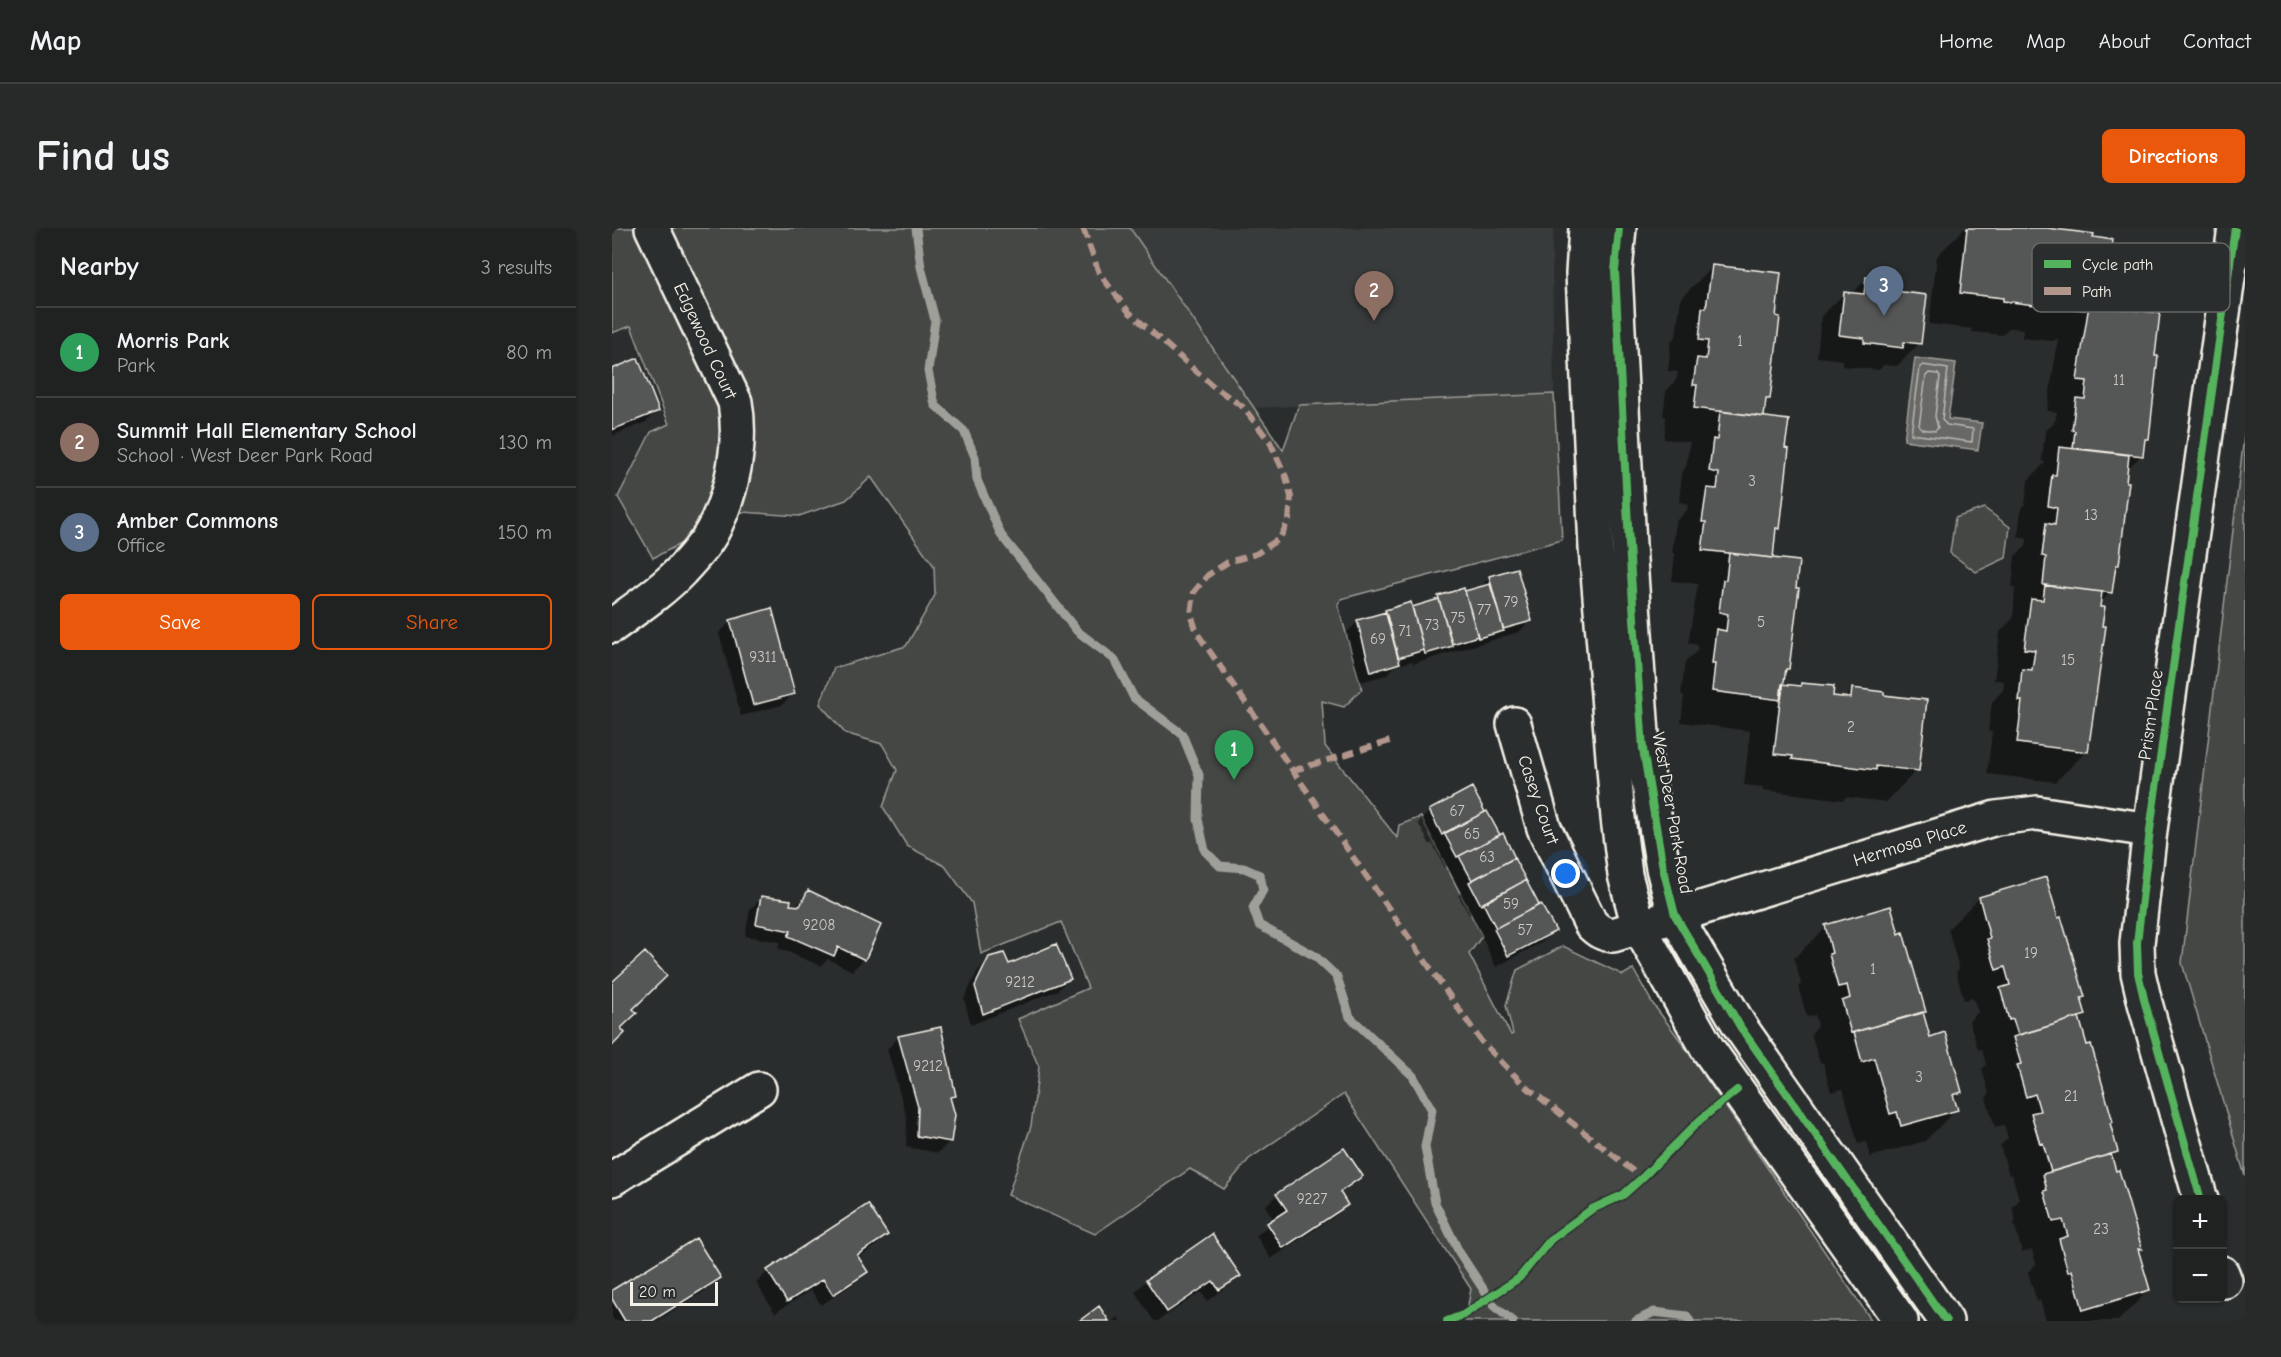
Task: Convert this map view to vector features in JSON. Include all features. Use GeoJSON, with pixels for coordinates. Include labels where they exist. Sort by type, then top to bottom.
{"type":"FeatureCollection","features":[{"type":"Feature","properties":{"kind":"street","name":"Edgewood Court"},"geometry":{"type":"LineString","coordinates":[[612,626],[680,572],[714,528],[731,481],[737,430],[735,402],[652,228]]}},
{"type":"Feature","properties":{"kind":"street"},"geometry":{"type":"LineString","coordinates":[[1586,228],[1584,273],[1596,548],[1617,818],[1625,875],[1639,927],[1708,1049],[1901,1321]]}},
{"type":"Feature","properties":{"kind":"street","name":"West Deer Park Road"},"geometry":{"type":"LineString","coordinates":[[1619,228],[1615,272],[1629,545],[1643,749],[1663,868],[1675,915],[1741,1028],[1946,1321]]}},
{"type":"Feature","properties":{"kind":"street","name":"Prism Place"},"geometry":{"type":"LineString","coordinates":[[2230,263],[2235,228]]}},
{"type":"Feature","properties":{"kind":"street","name":"Prism Place"},"geometry":{"type":"LineString","coordinates":[[2200,1195],[2138,973],[2137,943],[2150,830],[2223,312]]}},
{"type":"Feature","properties":{"kind":"street","name":"Casey Court"},"geometry":{"type":"LineString","coordinates":[[1514,724],[1544,828],[1591,924],[1600,932],[1613,935],[1675,915]]}},
{"type":"Feature","properties":{"kind":"street","name":"Hermosa Place"},"geometry":{"type":"LineString","coordinates":[[1675,915],[1996,818],[2037,813],[2150,830]]}},
{"type":"Feature","properties":{"kind":"street"},"geometry":{"type":"LineString","coordinates":[[612,1179],[759,1089]]}},
{"type":"Feature","properties":{"kind":"shaded area"},"geometry":{"type":"Polygon","coordinates":[[[612,228],[1130,228],[1283,450],[1299,405],[1554,394],[1562,540],[1341,599],[1338,605],[1362,689],[1344,707],[1322,701],[1325,746],[1397,838],[1399,825],[1421,817],[1482,936],[1469,954],[1511,1035],[1513,1034],[1506,1005],[1517,970],[1563,946],[1623,975],[1633,969],[1653,1004],[1872,1321],[1465,1321],[1471,1289],[1344,1094],[1249,1159],[1224,1189],[1190,1169],[1095,1234],[1008,1195],[1031,1126],[1039,1067],[1018,1019],[1088,988],[1061,922],[981,954],[972,903],[945,866],[907,846],[883,807],[897,770],[882,744],[845,733],[820,704],[834,668],[906,646],[935,595],[934,566],[871,477],[846,500],[799,516],[742,512],[653,558],[618,497],[651,432],[669,424],[631,326],[612,333],[612,228]]]}},
{"type":"Feature","properties":{"kind":"shaded area"},"geometry":{"type":"Polygon","coordinates":[[[1130,228],[1554,228],[1552,248],[1554,394],[1253,408],[1130,228]]]}},
{"type":"Feature","properties":{"kind":"shaded area"},"geometry":{"type":"Polygon","coordinates":[[[2245,428],[2245,1176],[2182,963],[2245,428]]]}},
{"type":"Feature","properties":{"kind":"shaded area"},"geometry":{"type":"Polygon","coordinates":[[[1984,508],[2010,527],[2006,558],[1976,572],[1950,553],[1955,518],[1984,508]]]}},
{"type":"Feature","properties":{"kind":"water"},"geometry":{"type":"Polygon","coordinates":[[[1915,358],[1956,363],[1948,419],[1982,423],[1978,450],[1904,440],[1915,358]]]}},
{"type":"Feature","properties":{"kind":"building"},"geometry":{"type":"Polygon","coordinates":[[[1967,228],[2047,228],[2094,234],[2093,237],[2113,240],[2113,243],[2032,243],[2032,305],[2003,301],[2003,298],[1960,293],[1967,228]]]}},
{"type":"Feature","properties":{"kind":"building"},"geometry":{"type":"Polygon","coordinates":[[[1712,265],[1781,273],[1776,316],[1780,317],[1770,399],[1766,399],[1764,417],[1694,408],[1697,385],[1693,385],[1697,358],[1706,359],[1708,341],[1699,340],[1702,308],[1706,308],[1712,265]]]}},
{"type":"Feature","properties":{"kind":"building"},"geometry":{"type":"Polygon","coordinates":[[[1866,277],[1895,280],[1894,291],[1927,295],[1921,344],[1904,342],[1903,348],[1864,343],[1864,338],[1839,335],[1844,292],[1864,294],[1866,277]]]}},
{"type":"Feature","properties":{"kind":"building"},"geometry":{"type":"Polygon","coordinates":[[[2088,312],[2160,313],[2149,439],[2145,439],[2143,456],[2073,448],[2075,431],[2072,430],[2076,398],[2085,399],[2087,381],[2077,380],[2088,312]]]}},
{"type":"Feature","properties":{"kind":"building"},"geometry":{"type":"Polygon","coordinates":[[[638,358],[659,411],[612,430],[612,369],[638,358]]]}},
{"type":"Feature","properties":{"kind":"building"},"geometry":{"type":"Polygon","coordinates":[[[1720,411],[1789,420],[1785,448],[1789,449],[1780,529],[1776,528],[1773,558],[1702,550],[1706,522],[1702,522],[1707,488],[1717,489],[1719,473],[1709,471],[1713,439],[1717,440],[1720,411]]]}},
{"type":"Feature","properties":{"kind":"building"},"geometry":{"type":"Polygon","coordinates":[[[2059,447],[2129,455],[2126,482],[2129,482],[2119,565],[2116,565],[2112,593],[2043,585],[2046,557],[2042,556],[2046,523],[2055,525],[2057,508],[2048,506],[2052,475],[2056,475],[2059,447]]]}},
{"type":"Feature","properties":{"kind":"building"},"geometry":{"type":"Polygon","coordinates":[[[1729,553],[1799,561],[1796,588],[1799,588],[1789,669],[1786,669],[1781,700],[1712,691],[1716,629],[1726,631],[1728,614],[1719,612],[1729,553]]]}},
{"type":"Feature","properties":{"kind":"building"},"geometry":{"type":"Polygon","coordinates":[[[1517,568],[1532,621],[1503,629],[1489,576],[1517,568]]]}},
{"type":"Feature","properties":{"kind":"building"},"geometry":{"type":"Polygon","coordinates":[[[1490,584],[1504,631],[1478,638],[1465,591],[1490,584]]]}},
{"type":"Feature","properties":{"kind":"building"},"geometry":{"type":"Polygon","coordinates":[[[2045,585],[2102,592],[2100,607],[2105,607],[2102,626],[2106,626],[2088,752],[2017,743],[2022,701],[2019,701],[2022,669],[2032,670],[2035,650],[2024,649],[2031,599],[2043,600],[2045,585]]]}},
{"type":"Feature","properties":{"kind":"building"},"geometry":{"type":"Polygon","coordinates":[[[1464,588],[1478,636],[1452,644],[1438,596],[1464,588]]]}},
{"type":"Feature","properties":{"kind":"building"},"geometry":{"type":"Polygon","coordinates":[[[1439,599],[1453,646],[1425,654],[1412,607],[1439,599]]]}},
{"type":"Feature","properties":{"kind":"building"},"geometry":{"type":"Polygon","coordinates":[[[1411,602],[1424,650],[1398,658],[1385,610],[1411,602]]]}},
{"type":"Feature","properties":{"kind":"building"},"geometry":{"type":"Polygon","coordinates":[[[772,608],[795,694],[753,705],[730,620],[772,608]]]}},
{"type":"Feature","properties":{"kind":"building"},"geometry":{"type":"Polygon","coordinates":[[[1386,612],[1400,663],[1371,672],[1357,620],[1386,612]]]}},
{"type":"Feature","properties":{"kind":"building"},"geometry":{"type":"Polygon","coordinates":[[[1801,683],[1834,686],[1833,696],[1851,698],[1852,688],[1884,692],[1884,695],[1927,700],[1919,771],[1876,766],[1876,770],[1792,759],[1793,756],[1774,754],[1782,684],[1801,686],[1801,683]]]}},
{"type":"Feature","properties":{"kind":"building"},"geometry":{"type":"Polygon","coordinates":[[[1472,787],[1485,812],[1442,835],[1429,810],[1472,787]]]}},
{"type":"Feature","properties":{"kind":"building"},"geometry":{"type":"Polygon","coordinates":[[[1487,811],[1500,835],[1457,857],[1444,833],[1487,811]]]}},
{"type":"Feature","properties":{"kind":"building"},"geometry":{"type":"Polygon","coordinates":[[[1503,833],[1515,858],[1472,880],[1459,856],[1503,833]]]}},
{"type":"Feature","properties":{"kind":"building"},"geometry":{"type":"Polygon","coordinates":[[[1514,858],[1526,880],[1481,905],[1469,882],[1514,858]]]}},
{"type":"Feature","properties":{"kind":"building"},"geometry":{"type":"Polygon","coordinates":[[[2046,877],[2058,918],[2061,917],[2085,997],[2081,998],[2086,1015],[2018,1035],[2013,1019],[2009,1020],[2000,988],[2010,985],[2005,967],[1996,970],[1979,897],[2046,877]]]}},
{"type":"Feature","properties":{"kind":"building"},"geometry":{"type":"Polygon","coordinates":[[[1526,880],[1539,905],[1496,928],[1483,903],[1526,880]]]}},
{"type":"Feature","properties":{"kind":"building"},"geometry":{"type":"Polygon","coordinates":[[[808,890],[881,925],[865,960],[838,947],[834,956],[788,936],[791,931],[756,924],[761,896],[791,900],[790,905],[800,906],[808,890]]]}},
{"type":"Feature","properties":{"kind":"building"},"geometry":{"type":"Polygon","coordinates":[[[1541,904],[1556,931],[1508,956],[1494,929],[1541,904]]]}},
{"type":"Feature","properties":{"kind":"building"},"geometry":{"type":"Polygon","coordinates":[[[1891,906],[1899,934],[1903,932],[1926,1012],[1851,1033],[1842,1001],[1850,998],[1847,985],[1838,987],[1829,954],[1832,953],[1825,925],[1891,906]]]}},
{"type":"Feature","properties":{"kind":"building"},"geometry":{"type":"Polygon","coordinates":[[[1056,944],[1071,979],[983,1014],[975,986],[989,957],[1004,953],[1009,964],[1056,944]]]}},
{"type":"Feature","properties":{"kind":"building"},"geometry":{"type":"Polygon","coordinates":[[[645,952],[667,976],[633,1009],[637,1013],[621,1028],[625,1033],[612,1046],[612,982],[645,952]]]}},
{"type":"Feature","properties":{"kind":"building"},"geometry":{"type":"Polygon","coordinates":[[[1923,1012],[1930,1037],[1945,1032],[1962,1092],[1953,1095],[1958,1110],[1901,1126],[1897,1112],[1890,1114],[1874,1058],[1862,1062],[1854,1032],[1923,1012]]]}},
{"type":"Feature","properties":{"kind":"building"},"geometry":{"type":"Polygon","coordinates":[[[2079,1017],[2087,1045],[2091,1044],[2113,1122],[2110,1123],[2118,1152],[2051,1172],[2031,1113],[2040,1111],[2035,1094],[2026,1097],[2017,1065],[2021,1064],[2013,1037],[2079,1017]]]}},
{"type":"Feature","properties":{"kind":"building"},"geometry":{"type":"Polygon","coordinates":[[[941,1027],[956,1096],[950,1097],[955,1115],[951,1142],[917,1136],[918,1107],[898,1036],[941,1027]]]}},
{"type":"Feature","properties":{"kind":"building"},"geometry":{"type":"Polygon","coordinates":[[[1344,1148],[1363,1176],[1340,1192],[1348,1205],[1283,1248],[1267,1223],[1287,1210],[1276,1194],[1344,1148]]]}},
{"type":"Feature","properties":{"kind":"building"},"geometry":{"type":"Polygon","coordinates":[[[2111,1154],[2116,1171],[2119,1170],[2142,1249],[2138,1249],[2150,1290],[2083,1310],[2072,1270],[2068,1272],[2059,1239],[2068,1236],[2063,1220],[2053,1222],[2044,1191],[2047,1190],[2043,1174],[2111,1154]]]}},
{"type":"Feature","properties":{"kind":"building"},"geometry":{"type":"Polygon","coordinates":[[[868,1204],[888,1235],[857,1255],[868,1272],[833,1295],[823,1279],[787,1302],[767,1270],[868,1204]]]}},
{"type":"Feature","properties":{"kind":"building"},"geometry":{"type":"Polygon","coordinates":[[[1212,1234],[1241,1276],[1219,1290],[1213,1281],[1167,1312],[1146,1280],[1212,1234]]]}},
{"type":"Feature","properties":{"kind":"building"},"geometry":{"type":"Polygon","coordinates":[[[696,1238],[721,1278],[652,1321],[625,1321],[612,1299],[612,1290],[696,1238]]]}},
{"type":"Feature","properties":{"kind":"building"},"geometry":{"type":"Polygon","coordinates":[[[1099,1306],[1109,1321],[1079,1321],[1099,1306]]]}},
{"type":"Feature","properties":{"kind":"waterway"},"geometry":{"type":"LineString","coordinates":[[916,228],[921,267],[935,320],[928,371],[935,405],[964,431],[975,457],[977,480],[1001,535],[1077,631],[1114,659],[1134,698],[1182,734],[1199,775],[1198,819],[1205,851],[1220,866],[1244,868],[1260,875],[1263,890],[1253,908],[1259,925],[1315,956],[1337,977],[1350,1017],[1413,1076],[1432,1110],[1425,1147],[1435,1203],[1459,1252],[1495,1307],[1513,1321]]}},
{"type":"Feature","properties":{"kind":"waterway"},"geometry":{"type":"LineString","coordinates":[[1636,1321],[1654,1312],[1687,1316],[1690,1321]]}},
{"type":"Feature","properties":{"kind":"marked path"},"geometry":{"type":"LineString","coordinates":[[1083,228],[1099,273],[1129,312],[1213,386],[1243,407],[1270,442],[1286,477],[1291,497],[1289,520],[1280,538],[1256,554],[1228,562],[1208,575],[1194,592],[1191,614],[1197,633],[1481,1041],[1524,1085],[1642,1178]]}},
{"type":"Feature","properties":{"kind":"marked path"},"geometry":{"type":"LineString","coordinates":[[1292,771],[1390,741]]}},
{"type":"Feature","properties":{"kind":"cycle path"},"geometry":{"type":"LineString","coordinates":[[1619,228],[1615,271],[1629,545],[1643,749],[1663,868],[1675,915],[1741,1028],[1946,1321]]}},
{"type":"Feature","properties":{"kind":"cycle path"},"geometry":{"type":"LineString","coordinates":[[2230,263],[2235,228]]}},
{"type":"Feature","properties":{"kind":"cycle path"},"geometry":{"type":"LineString","coordinates":[[2200,1195],[2145,1003],[2138,973],[2137,943],[2150,830],[2223,312]]}},
{"type":"Feature","properties":{"kind":"cycle path"},"geometry":{"type":"LineString","coordinates":[[1447,1321],[1463,1315],[1519,1278],[1551,1239],[1592,1209],[1623,1195],[1700,1120],[1737,1090]]}},
{"type":"Feature","properties":{"kind":"place","name":"Amber Commons"},"geometry":{"type":"Point","coordinates":[1884,316]}},
{"type":"Feature","properties":{"kind":"place","name":"Summit Hall Elementary School"},"geometry":{"type":"Point","coordinates":[1374,321]}},
{"type":"Feature","properties":{"kind":"place","name":"Morris Park"},"geometry":{"type":"Point","coordinates":[1234,780]}}]}
